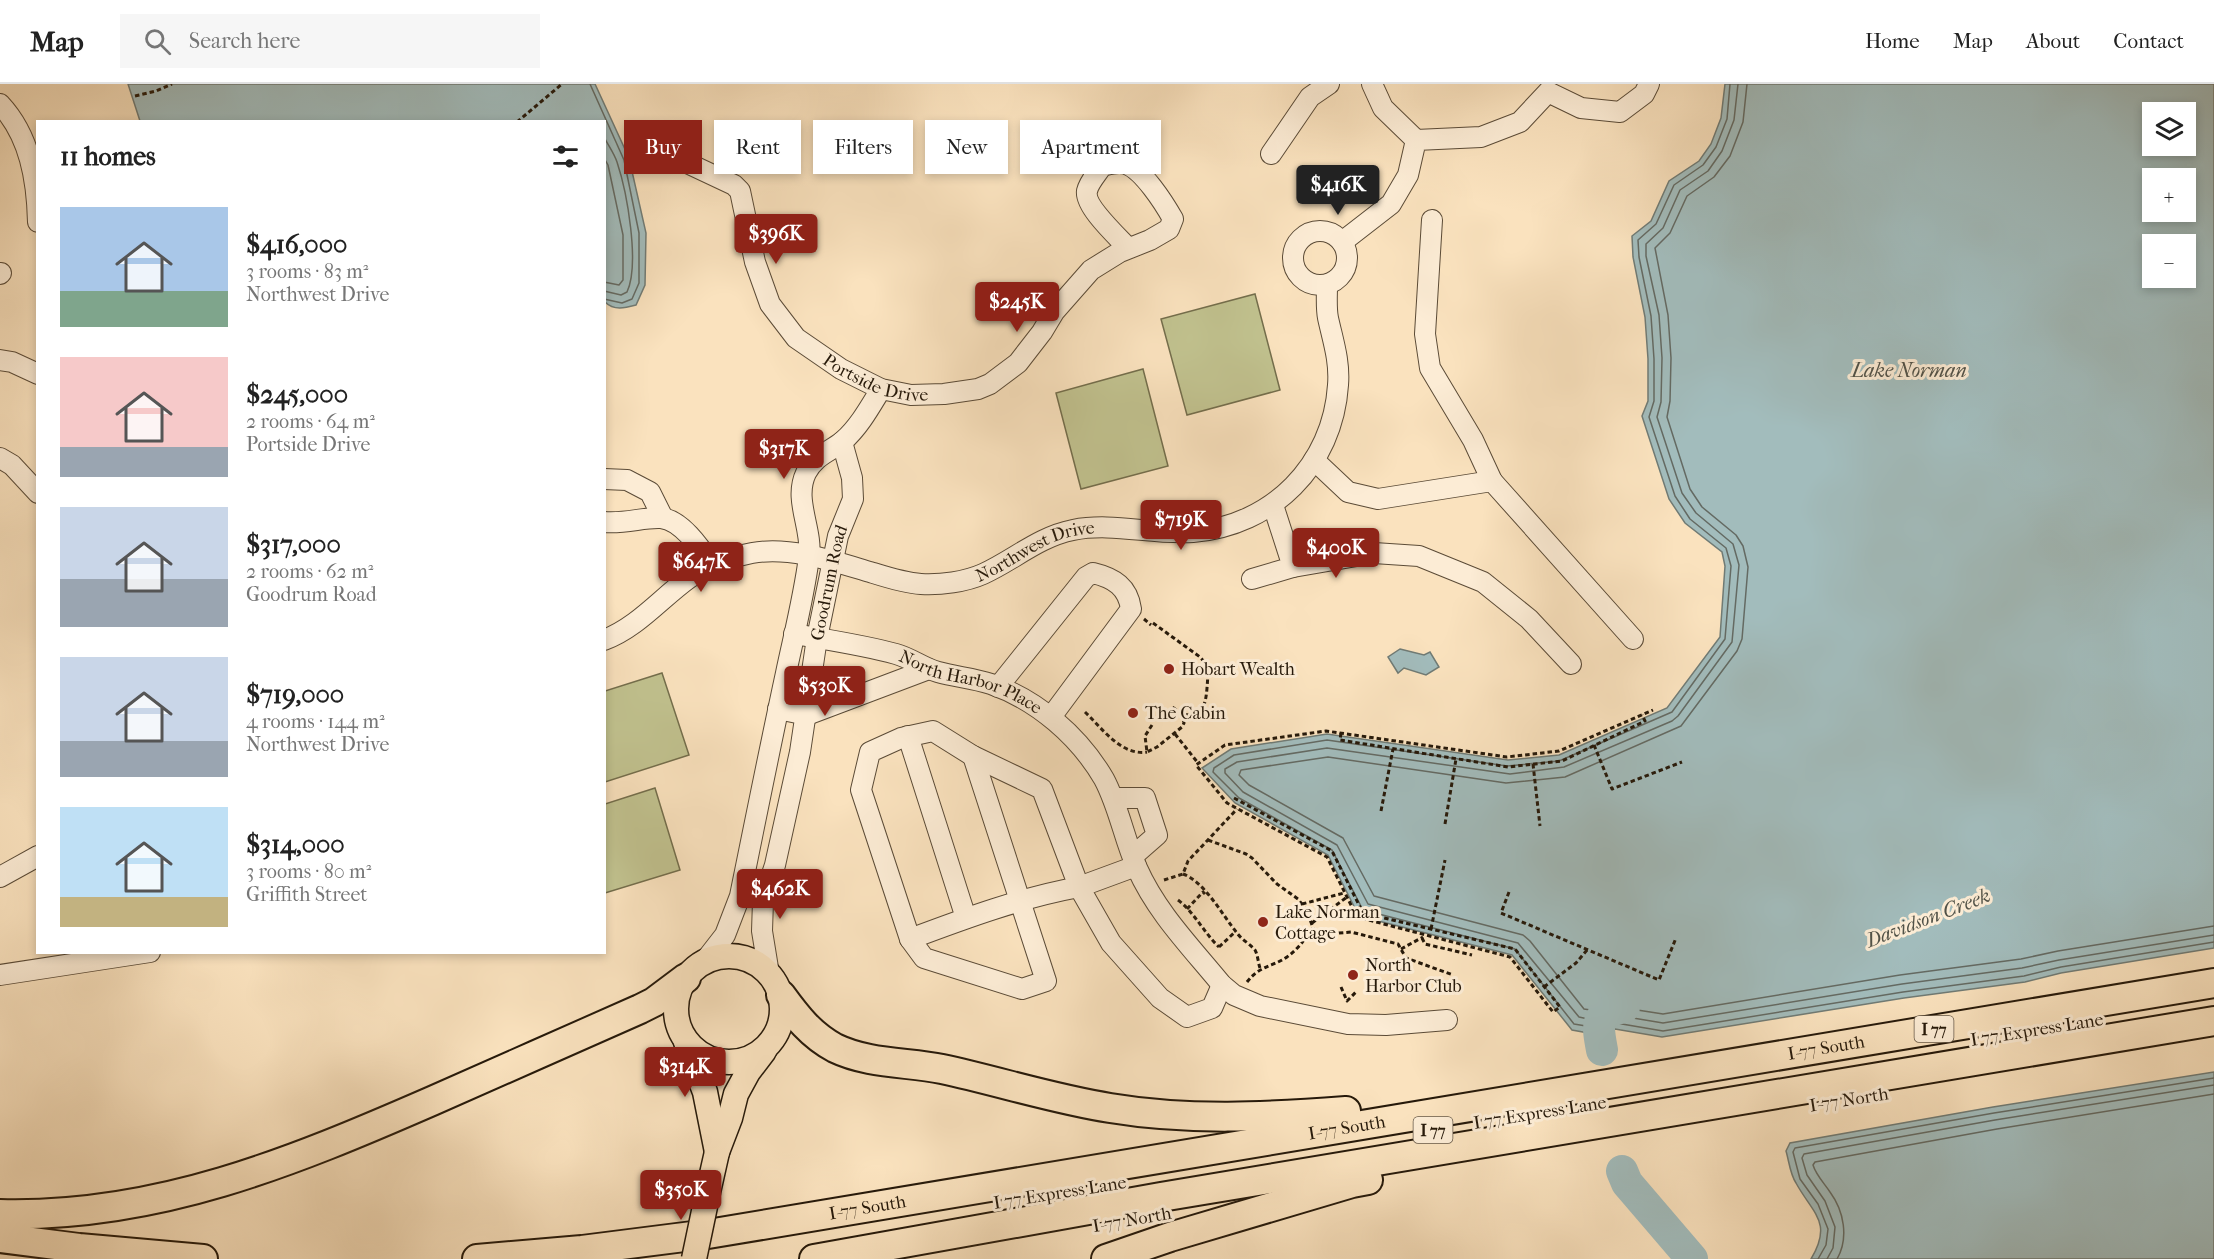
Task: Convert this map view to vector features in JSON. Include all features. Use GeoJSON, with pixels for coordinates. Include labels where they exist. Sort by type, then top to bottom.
{"type":"FeatureCollection","features":[{"type":"Feature","properties":{"kind":"highway"},"geometry":{"type":"LineString","coordinates":[[0,1214],[51,1212],[137,1203],[220,1184],[262,1171],[348,1138],[640,1009],[654,1002],[695,970]]}},
{"type":"Feature","properties":{"kind":"highway","name":"I-77 South"},"geometry":{"type":"LineString","coordinates":[[477,1259],[582,1250],[708,1234],[2214,983]]}},
{"type":"Feature","properties":{"kind":"highway"},"geometry":{"type":"LineString","coordinates":[[775,984],[801,1022],[813,1034],[848,1054],[935,1068],[1110,1108],[1176,1115],[1250,1117],[1536,1096]]}},
{"type":"Feature","properties":{"kind":"highway","name":"I 77 Express Lane"},"geometry":{"type":"LineString","coordinates":[[652,1259],[2214,1000]]}},
{"type":"Feature","properties":{"kind":"highway","name":"I 77 Express Lane"},"geometry":{"type":"LineString","coordinates":[[814,1259],[1161,1197],[2214,1022]]}},
{"type":"Feature","properties":{"kind":"highway","name":"I-77 North"},"geometry":{"type":"LineString","coordinates":[[911,1259],[2214,1039]]}},
{"type":"Feature","properties":{"kind":"highway"},"geometry":{"type":"LineString","coordinates":[[1106,1259],[1170,1237],[1352,1183]]}},
{"type":"Feature","properties":{"kind":"highway"},"geometry":{"type":"LineString","coordinates":[[0,1238],[203,1259]]}},
{"type":"Feature","properties":{"kind":"highway"},"geometry":{"type":"LineString","coordinates":[[0,1255],[31,1259]]}},
{"type":"Feature","properties":{"kind":"main road"},"geometry":{"type":"LineString","coordinates":[[694,1259],[717,1152],[741,1083],[778,1030],[783,1007],[775,984],[760,966],[738,957],[727,956],[695,970],[680,988],[676,1012],[682,1035],[702,1081],[717,1152]]}},
{"type":"Feature","properties":{"kind":"main road"},"geometry":{"type":"LineString","coordinates":[[682,1035],[698,1053],[720,1062],[744,1061],[765,1050]]}},
{"type":"Feature","properties":{"kind":"street"},"geometry":{"type":"LineString","coordinates":[[1271,154],[1310,97],[1329,84]]}},
{"type":"Feature","properties":{"kind":"street"},"geometry":{"type":"LineString","coordinates":[[1372,84],[1383,108],[1416,141],[1480,137],[1520,122],[1549,88],[1581,108],[1620,111],[1644,94],[1649,84]]}},
{"type":"Feature","properties":{"kind":"street"},"geometry":{"type":"LineString","coordinates":[[0,104],[27,149],[36,185]]}},
{"type":"Feature","properties":{"kind":"street"},"geometry":{"type":"LineString","coordinates":[[1342,242],[1391,204],[1408,175],[1416,141]]}},
{"type":"Feature","properties":{"kind":"street"},"geometry":{"type":"LineString","coordinates":[[1125,163],[1136,170],[1164,202],[1173,219],[1169,229],[1150,240],[1128,248],[1090,205],[1086,194],[1102,166],[1125,163]]}},
{"type":"Feature","properties":{"kind":"street","name":"Portside Drive"},"geometry":{"type":"LineString","coordinates":[[702,170],[734,185],[740,191],[755,262],[766,293],[770,303],[796,338],[841,369],[881,390],[911,395],[944,394],[978,389],[990,384],[1018,363],[1054,312],[1091,270],[1128,248]]}},
{"type":"Feature","properties":{"kind":"street"},"geometry":{"type":"LineString","coordinates":[[1432,220],[1425,334],[1431,368],[1473,440],[1492,481],[1633,639]]}},
{"type":"Feature","properties":{"kind":"street"},"geometry":{"type":"LineString","coordinates":[[1318,231],[1327,232],[1342,242],[1348,260],[1341,276],[1327,285],[1310,284],[1297,272],[1294,264],[1296,247],[1309,234],[1318,231]]}},
{"type":"Feature","properties":{"kind":"street","name":"Northwest Drive"},"geometry":{"type":"LineString","coordinates":[[606,639],[635,624],[690,578],[734,556],[755,552],[781,552],[833,561],[904,581],[922,584],[952,582],[982,574],[1034,543],[1071,530],[1106,526],[1193,532],[1233,524],[1273,505],[1294,486],[1314,460],[1327,434],[1336,405],[1337,356],[1328,316],[1327,285]]}},
{"type":"Feature","properties":{"kind":"street"},"geometry":{"type":"LineString","coordinates":[[0,360],[12,362],[36,373]]}},
{"type":"Feature","properties":{"kind":"street","name":"Goodrum Road"},"geometry":{"type":"LineString","coordinates":[[695,970],[725,935],[738,903],[810,556],[802,503],[803,482],[811,464],[818,456],[842,442],[862,419],[881,390]]}},
{"type":"Feature","properties":{"kind":"street","name":"Goodrum Road"},"geometry":{"type":"LineString","coordinates":[[775,984],[762,931],[763,901],[775,865],[807,714],[817,638],[838,536],[853,499],[852,478],[842,442]]}},
{"type":"Feature","properties":{"kind":"street"},"geometry":{"type":"LineString","coordinates":[[0,458],[12,465],[36,491]]}},
{"type":"Feature","properties":{"kind":"street"},"geometry":{"type":"LineString","coordinates":[[1314,460],[1348,492],[1378,499],[1492,481]]}},
{"type":"Feature","properties":{"kind":"street"},"geometry":{"type":"LineString","coordinates":[[606,479],[627,480],[650,492],[663,518],[688,532],[712,565]]}},
{"type":"Feature","properties":{"kind":"street"},"geometry":{"type":"LineString","coordinates":[[1273,505],[1293,567]]}},
{"type":"Feature","properties":{"kind":"street"},"geometry":{"type":"LineString","coordinates":[[606,522],[620,524],[663,518]]}},
{"type":"Feature","properties":{"kind":"street"},"geometry":{"type":"LineString","coordinates":[[1252,579],[1293,567],[1374,554],[1419,556],[1483,582],[1529,619],[1571,664]]}},
{"type":"Feature","properties":{"kind":"street"},"geometry":{"type":"LineString","coordinates":[[998,687],[1086,577],[1093,573],[1108,577],[1123,587],[1129,597],[1131,609],[1051,717]]}},
{"type":"Feature","properties":{"kind":"street","name":"North Harbor Place"},"geometry":{"type":"LineString","coordinates":[[794,634],[896,654],[929,669],[963,676],[998,687],[1051,717],[1092,761],[1112,795],[1135,861],[1159,909],[1222,985],[1234,995],[1260,1006],[1348,1024],[1386,1025],[1447,1020]]}},
{"type":"Feature","properties":{"kind":"street"},"geometry":{"type":"LineString","coordinates":[[778,709],[807,714],[929,669]]}},
{"type":"Feature","properties":{"kind":"street"},"geometry":{"type":"LineString","coordinates":[[973,756],[1046,981],[1022,989],[924,958],[910,939],[861,790],[870,752],[908,736],[933,731],[973,756],[1041,789],[1079,887],[1111,943],[1160,998],[1187,1017],[1212,1008],[1222,985]]}},
{"type":"Feature","properties":{"kind":"street"},"geometry":{"type":"LineString","coordinates":[[908,736],[966,918]]}},
{"type":"Feature","properties":{"kind":"street"},"geometry":{"type":"LineString","coordinates":[[910,939],[1020,900],[1079,887],[1135,861],[1157,835],[1145,798],[1112,795]]}},
{"type":"Feature","properties":{"kind":"street"},"geometry":{"type":"LineString","coordinates":[[0,877],[36,856]]}},
{"type":"Feature","properties":{"kind":"street"},"geometry":{"type":"LineString","coordinates":[[0,975],[137,954]]}},
{"type":"Feature","properties":{"kind":"path"},"geometry":{"type":"LineString","coordinates":[[135,96],[172,84]]}},
{"type":"Feature","properties":{"kind":"path"},"geometry":{"type":"LineString","coordinates":[[519,120],[562,84]]}},
{"type":"Feature","properties":{"kind":"path"},"geometry":{"type":"LineString","coordinates":[[1153,623],[1200,657],[1206,664],[1208,673],[1204,709],[1194,716],[1182,714],[1172,707]]}},
{"type":"Feature","properties":{"kind":"path"},"geometry":{"type":"LineString","coordinates":[[1198,764],[1225,745],[1326,731],[1507,757],[1559,752],[1653,710]]}},
{"type":"Feature","properties":{"kind":"path"},"geometry":{"type":"LineString","coordinates":[[1085,712],[1122,747],[1132,752],[1148,752],[1175,734],[1184,723],[1182,714]]}},
{"type":"Feature","properties":{"kind":"path"},"geometry":{"type":"LineString","coordinates":[[1341,733],[1340,740],[1508,767],[1562,761],[1645,721],[1642,715]]}},
{"type":"Feature","properties":{"kind":"path"},"geometry":{"type":"LineString","coordinates":[[1148,752],[1145,736],[1152,725]]}},
{"type":"Feature","properties":{"kind":"path"},"geometry":{"type":"LineString","coordinates":[[1175,734],[1198,764],[1196,765],[1227,803],[1326,857],[1358,917],[1510,957],[1553,1012],[1560,1007],[1515,949],[1364,912],[1347,881]]}},
{"type":"Feature","properties":{"kind":"path"},"geometry":{"type":"LineString","coordinates":[[1594,745],[1612,789],[1682,762]]}},
{"type":"Feature","properties":{"kind":"path"},"geometry":{"type":"LineString","coordinates":[[1381,811],[1393,749]]}},
{"type":"Feature","properties":{"kind":"path"},"geometry":{"type":"LineString","coordinates":[[1445,824],[1456,759]]}},
{"type":"Feature","properties":{"kind":"path"},"geometry":{"type":"LineString","coordinates":[[1533,764],[1540,826]]}},
{"type":"Feature","properties":{"kind":"path"},"geometry":{"type":"LineString","coordinates":[[1234,798],[1332,850],[1365,919]]}},
{"type":"Feature","properties":{"kind":"path"},"geometry":{"type":"LineString","coordinates":[[1183,874],[1188,861],[1237,808]]}},
{"type":"Feature","properties":{"kind":"path"},"geometry":{"type":"LineString","coordinates":[[1208,840],[1246,854],[1277,884],[1293,894],[1302,904],[1312,926],[1321,936],[1351,932],[1398,944],[1406,958],[1454,975]]}},
{"type":"Feature","properties":{"kind":"path"},"geometry":{"type":"LineString","coordinates":[[1431,929],[1445,860]]}},
{"type":"Feature","properties":{"kind":"path"},"geometry":{"type":"LineString","coordinates":[[1168,879],[1183,874],[1190,877],[1217,904],[1222,915],[1247,943]]}},
{"type":"Feature","properties":{"kind":"path"},"geometry":{"type":"LineString","coordinates":[[1163,880],[1166,889]]}},
{"type":"Feature","properties":{"kind":"path"},"geometry":{"type":"LineString","coordinates":[[1183,913],[1203,892],[1213,902]]}},
{"type":"Feature","properties":{"kind":"path"},"geometry":{"type":"LineString","coordinates":[[1302,904],[1345,892]]}},
{"type":"Feature","properties":{"kind":"path"},"geometry":{"type":"LineString","coordinates":[[1509,892],[1500,913],[1659,980],[1676,938]]}},
{"type":"Feature","properties":{"kind":"path"},"geometry":{"type":"LineString","coordinates":[[1245,984],[1260,969],[1289,955],[1304,941],[1312,926],[1332,906],[1347,897]]}},
{"type":"Feature","properties":{"kind":"path"},"geometry":{"type":"LineString","coordinates":[[1174,898],[1187,909],[1218,948],[1234,931],[1256,952],[1260,969]]}},
{"type":"Feature","properties":{"kind":"path"},"geometry":{"type":"LineString","coordinates":[[1401,950],[1427,935]]}},
{"type":"Feature","properties":{"kind":"path"},"geometry":{"type":"LineString","coordinates":[[1422,938],[1425,944],[1472,955]]}},
{"type":"Feature","properties":{"kind":"path"},"geometry":{"type":"LineString","coordinates":[[1544,987],[1576,963],[1587,950]]}},
{"type":"Feature","properties":{"kind":"path"},"geometry":{"type":"LineString","coordinates":[[1341,987],[1347,1001],[1357,991]]}},
{"type":"Feature","properties":{"kind":"green space"},"geometry":{"type":"Polygon","coordinates":[[[1255,294],[1280,390],[1187,415],[1161,319],[1255,294]]]}},
{"type":"Feature","properties":{"kind":"green space"},"geometry":{"type":"Polygon","coordinates":[[[1143,369],[1168,466],[1081,489],[1056,393],[1143,369]]]}},
{"type":"Feature","properties":{"kind":"green space"},"geometry":{"type":"Polygon","coordinates":[[[662,673],[689,755],[606,782],[606,691],[662,673]]]}},
{"type":"Feature","properties":{"kind":"green space"},"geometry":{"type":"Polygon","coordinates":[[[655,788],[680,870],[606,893],[606,804],[655,788]]]}},
{"type":"Feature","properties":{"kind":"water"},"geometry":{"type":"Polygon","coordinates":[[[128,84],[595,84],[624,147],[624,174],[633,174],[646,233],[645,285],[636,305],[624,308],[616,308],[606,303],[606,120],[140,120],[128,84]]]}},
{"type":"Feature","properties":{"kind":"water","name":"Lake Norman"},"geometry":{"type":"Polygon","coordinates":[[[1725,84],[2214,84],[2214,948],[2061,973],[2025,982],[1904,998],[1662,1037],[1615,1029],[1599,1035],[1572,1030],[1512,955],[1359,916],[1328,855],[1235,803],[1202,768],[1231,749],[1327,734],[1508,760],[1559,755],[1667,708],[1720,637],[1725,566],[1722,552],[1685,523],[1669,499],[1642,416],[1648,401],[1648,359],[1645,317],[1633,257],[1632,236],[1651,221],[1669,181],[1699,161],[1711,144],[1721,118],[1725,84]]]}},
{"type":"Feature","properties":{"kind":"water"},"geometry":{"type":"Polygon","coordinates":[[[1400,649],[1424,655],[1430,652],[1439,667],[1426,675],[1404,668],[1398,673],[1388,657],[1400,649]]]}},
{"type":"Feature","properties":{"kind":"water"},"geometry":{"type":"Polygon","coordinates":[[[2214,1072],[2214,1259],[1811,1259],[1820,1236],[1820,1227],[1814,1211],[1792,1176],[1786,1151],[1790,1143],[1993,1107],[2214,1072]]]}},
{"type":"Feature","properties":{"kind":"waterway","name":"Davidson Creek"},"geometry":{"type":"LineString","coordinates":[[1602,1050],[1599,1033],[1600,1021],[1608,1013],[1624,1007]]}},
{"type":"Feature","properties":{"kind":"waterway","name":"Davidson Creek"},"geometry":{"type":"LineString","coordinates":[[1622,1171],[1627,1183],[1692,1259]]}},
{"type":"Feature","properties":{"kind":"place","name":"Hobart Wealth"},"geometry":{"type":"Point","coordinates":[1169,669]}},
{"type":"Feature","properties":{"kind":"place","name":"The Cabin"},"geometry":{"type":"Point","coordinates":[1133,713]}},
{"type":"Feature","properties":{"kind":"place","name":"Lake Norman Cottage"},"geometry":{"type":"Point","coordinates":[1263,922]}},
{"type":"Feature","properties":{"kind":"place","name":"North Harbor Club"},"geometry":{"type":"Point","coordinates":[1353,975]}}]}
